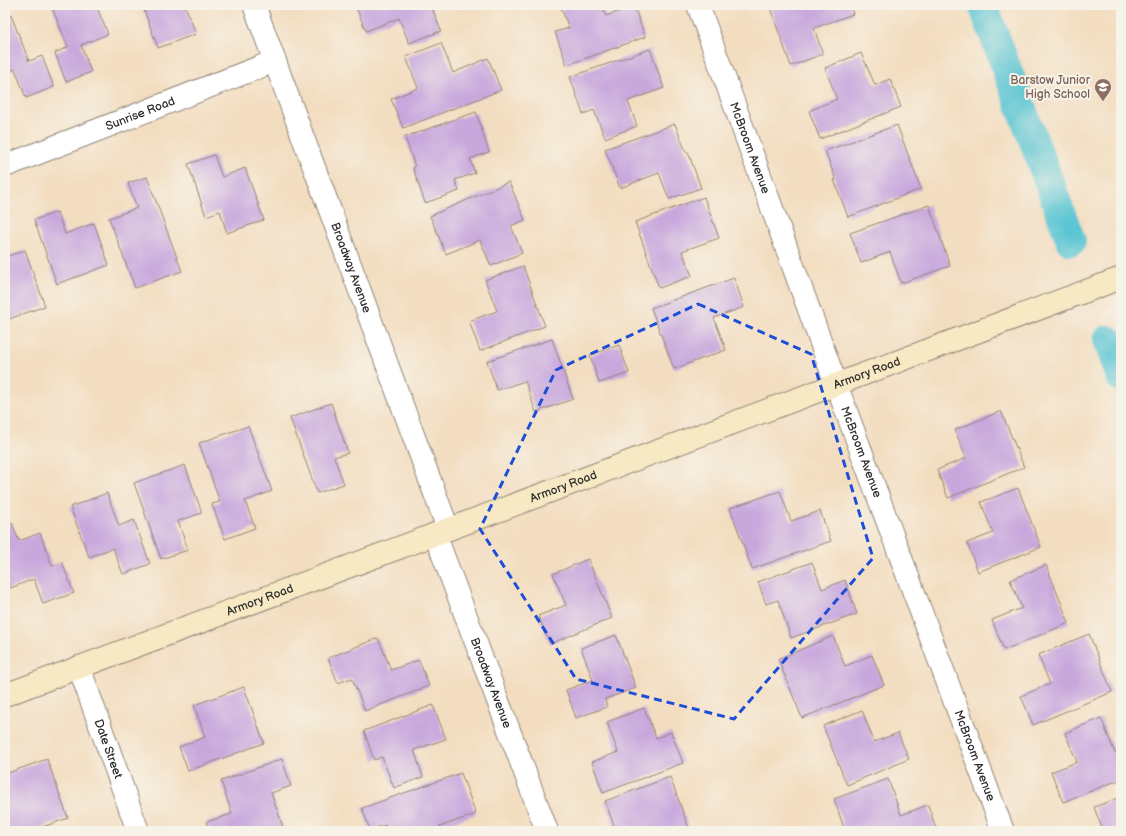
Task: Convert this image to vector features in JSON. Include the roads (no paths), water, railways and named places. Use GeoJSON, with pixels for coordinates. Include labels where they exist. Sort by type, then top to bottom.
{"type":"FeatureCollection","features":[{"type":"Feature","properties":{"kind":"main road","name":"Armory Road"},"geometry":{"type":"LineString","coordinates":[[5,695],[1121,278]]}},
{"type":"Feature","properties":{"kind":"street","name":"Broadway Avenue"},"geometry":{"type":"LineString","coordinates":[[254,5],[547,831]]}},
{"type":"Feature","properties":{"kind":"street","name":"McBroom Avenue"},"geometry":{"type":"LineString","coordinates":[[698,5],[836,384],[1002,831]]}},
{"type":"Feature","properties":{"kind":"street","name":"Sunrise Road"},"geometry":{"type":"LineString","coordinates":[[5,166],[275,61]]}},
{"type":"Feature","properties":{"kind":"street","name":"Date Street"},"geometry":{"type":"LineString","coordinates":[[79,667],[138,831]]}},
{"type":"Feature","properties":{"kind":"waterway"},"geometry":{"type":"LineString","coordinates":[[983,5],[1071,241]]}},
{"type":"Feature","properties":{"kind":"waterway"},"geometry":{"type":"LineString","coordinates":[[1108,340],[1121,377]]}},
{"type":"Feature","properties":{"kind":"place","name":"Barstow Junior High School"},"geometry":{"type":"Point","coordinates":[1103,102]}}]}
